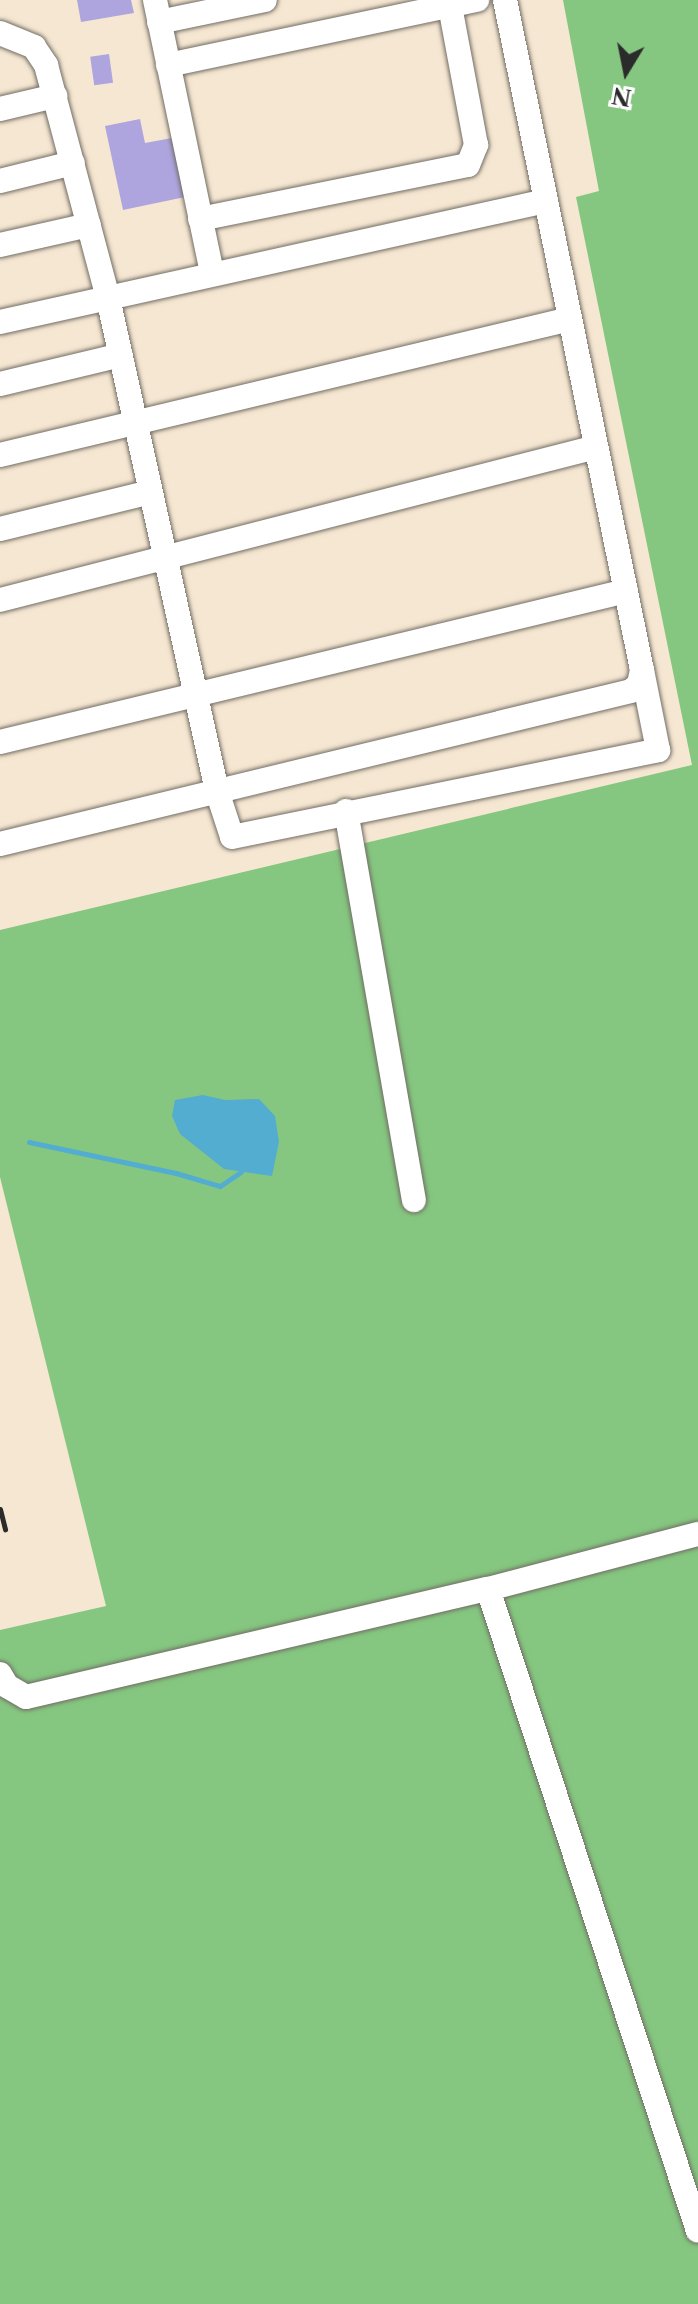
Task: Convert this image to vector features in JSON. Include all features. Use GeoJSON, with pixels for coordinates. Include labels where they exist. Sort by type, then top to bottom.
{"type":"FeatureCollection","features":[{"type":"Feature","properties":{"kind":"lane"},"geometry":{"type":"LineString","coordinates":[[212,273],[157,11],[265,0]]}},
{"type":"Feature","properties":{"kind":"lane"},"geometry":{"type":"LineString","coordinates":[[168,65],[477,0]]}},
{"type":"Feature","properties":{"kind":"lane"},"geometry":{"type":"LineString","coordinates":[[0,33],[34,47],[46,65],[55,96],[108,298],[217,791],[232,837],[346,811],[658,750],[505,0]]}},
{"type":"Feature","properties":{"kind":"lane"},"geometry":{"type":"LineString","coordinates":[[200,219],[468,165],[476,145],[450,6]]}},
{"type":"Feature","properties":{"kind":"lane"},"geometry":{"type":"LineString","coordinates":[[0,109],[55,96]]}},
{"type":"Feature","properties":{"kind":"lane"},"geometry":{"type":"LineString","coordinates":[[0,181],[73,163]]}},
{"type":"Feature","properties":{"kind":"lane"},"geometry":{"type":"LineString","coordinates":[[0,322],[546,201]]}},
{"type":"Feature","properties":{"kind":"lane"},"geometry":{"type":"LineString","coordinates":[[0,245],[89,225]]}},
{"type":"Feature","properties":{"kind":"lane"},"geometry":{"type":"LineString","coordinates":[[0,455],[570,319]]}},
{"type":"Feature","properties":{"kind":"lane"},"geometry":{"type":"LineString","coordinates":[[0,384],[121,355]]}},
{"type":"Feature","properties":{"kind":"lane"},"geometry":{"type":"LineString","coordinates":[[0,600],[596,447]]}},
{"type":"Feature","properties":{"kind":"lane"},"geometry":{"type":"LineString","coordinates":[[0,529],[151,492]]}},
{"type":"Feature","properties":{"kind":"lane"},"geometry":{"type":"LineString","coordinates":[[0,742],[626,591]]}},
{"type":"Feature","properties":{"kind":"lane"},"geometry":{"type":"LineString","coordinates":[[0,844],[631,691],[639,684],[642,670]]}},
{"type":"Feature","properties":{"kind":"lane"},"geometry":{"type":"LineString","coordinates":[[346,811],[414,1200]]}},
{"type":"Feature","properties":{"kind":"lane"},"geometry":{"type":"LineString","coordinates":[[0,1674],[7,1686],[26,1697],[488,1589],[698,1534]]}},
{"type":"Feature","properties":{"kind":"lane"},"geometry":{"type":"LineString","coordinates":[[488,1589],[698,2231]]}},
{"type":"Feature","properties":{"kind":"green space"},"geometry":{"type":"Polygon","coordinates":[[[563,0],[698,0],[698,2304],[0,2304],[0,1630],[106,1606],[0,1177],[0,930],[692,765],[576,197],[599,191],[563,0]]]}},
{"type":"Feature","properties":{"kind":"water"},"geometry":{"type":"Polygon","coordinates":[[[203,1095],[225,1100],[259,1099],[275,1116],[279,1142],[272,1176],[224,1169],[180,1134],[172,1116],[175,1100],[203,1095]]]}},
{"type":"Feature","properties":{"kind":"building"},"geometry":{"type":"Polygon","coordinates":[[[77,0],[131,0],[134,13],[81,22],[77,0]]]}},
{"type":"Feature","properties":{"kind":"building"},"geometry":{"type":"Polygon","coordinates":[[[109,54],[113,83],[94,85],[90,57],[109,54]]]}},
{"type":"Feature","properties":{"kind":"building"},"geometry":{"type":"Polygon","coordinates":[[[140,119],[145,143],[172,138],[185,197],[123,210],[105,126],[140,119]]]}},
{"type":"Feature","properties":{"kind":"waterway"},"geometry":{"type":"LineString","coordinates":[[29,1142],[176,1173],[220,1186],[241,1172]]}},
{"type":"Feature","properties":{"kind":"railway"},"geometry":{"type":"LineString","coordinates":[[0,1509],[5,1529]]}}]}
